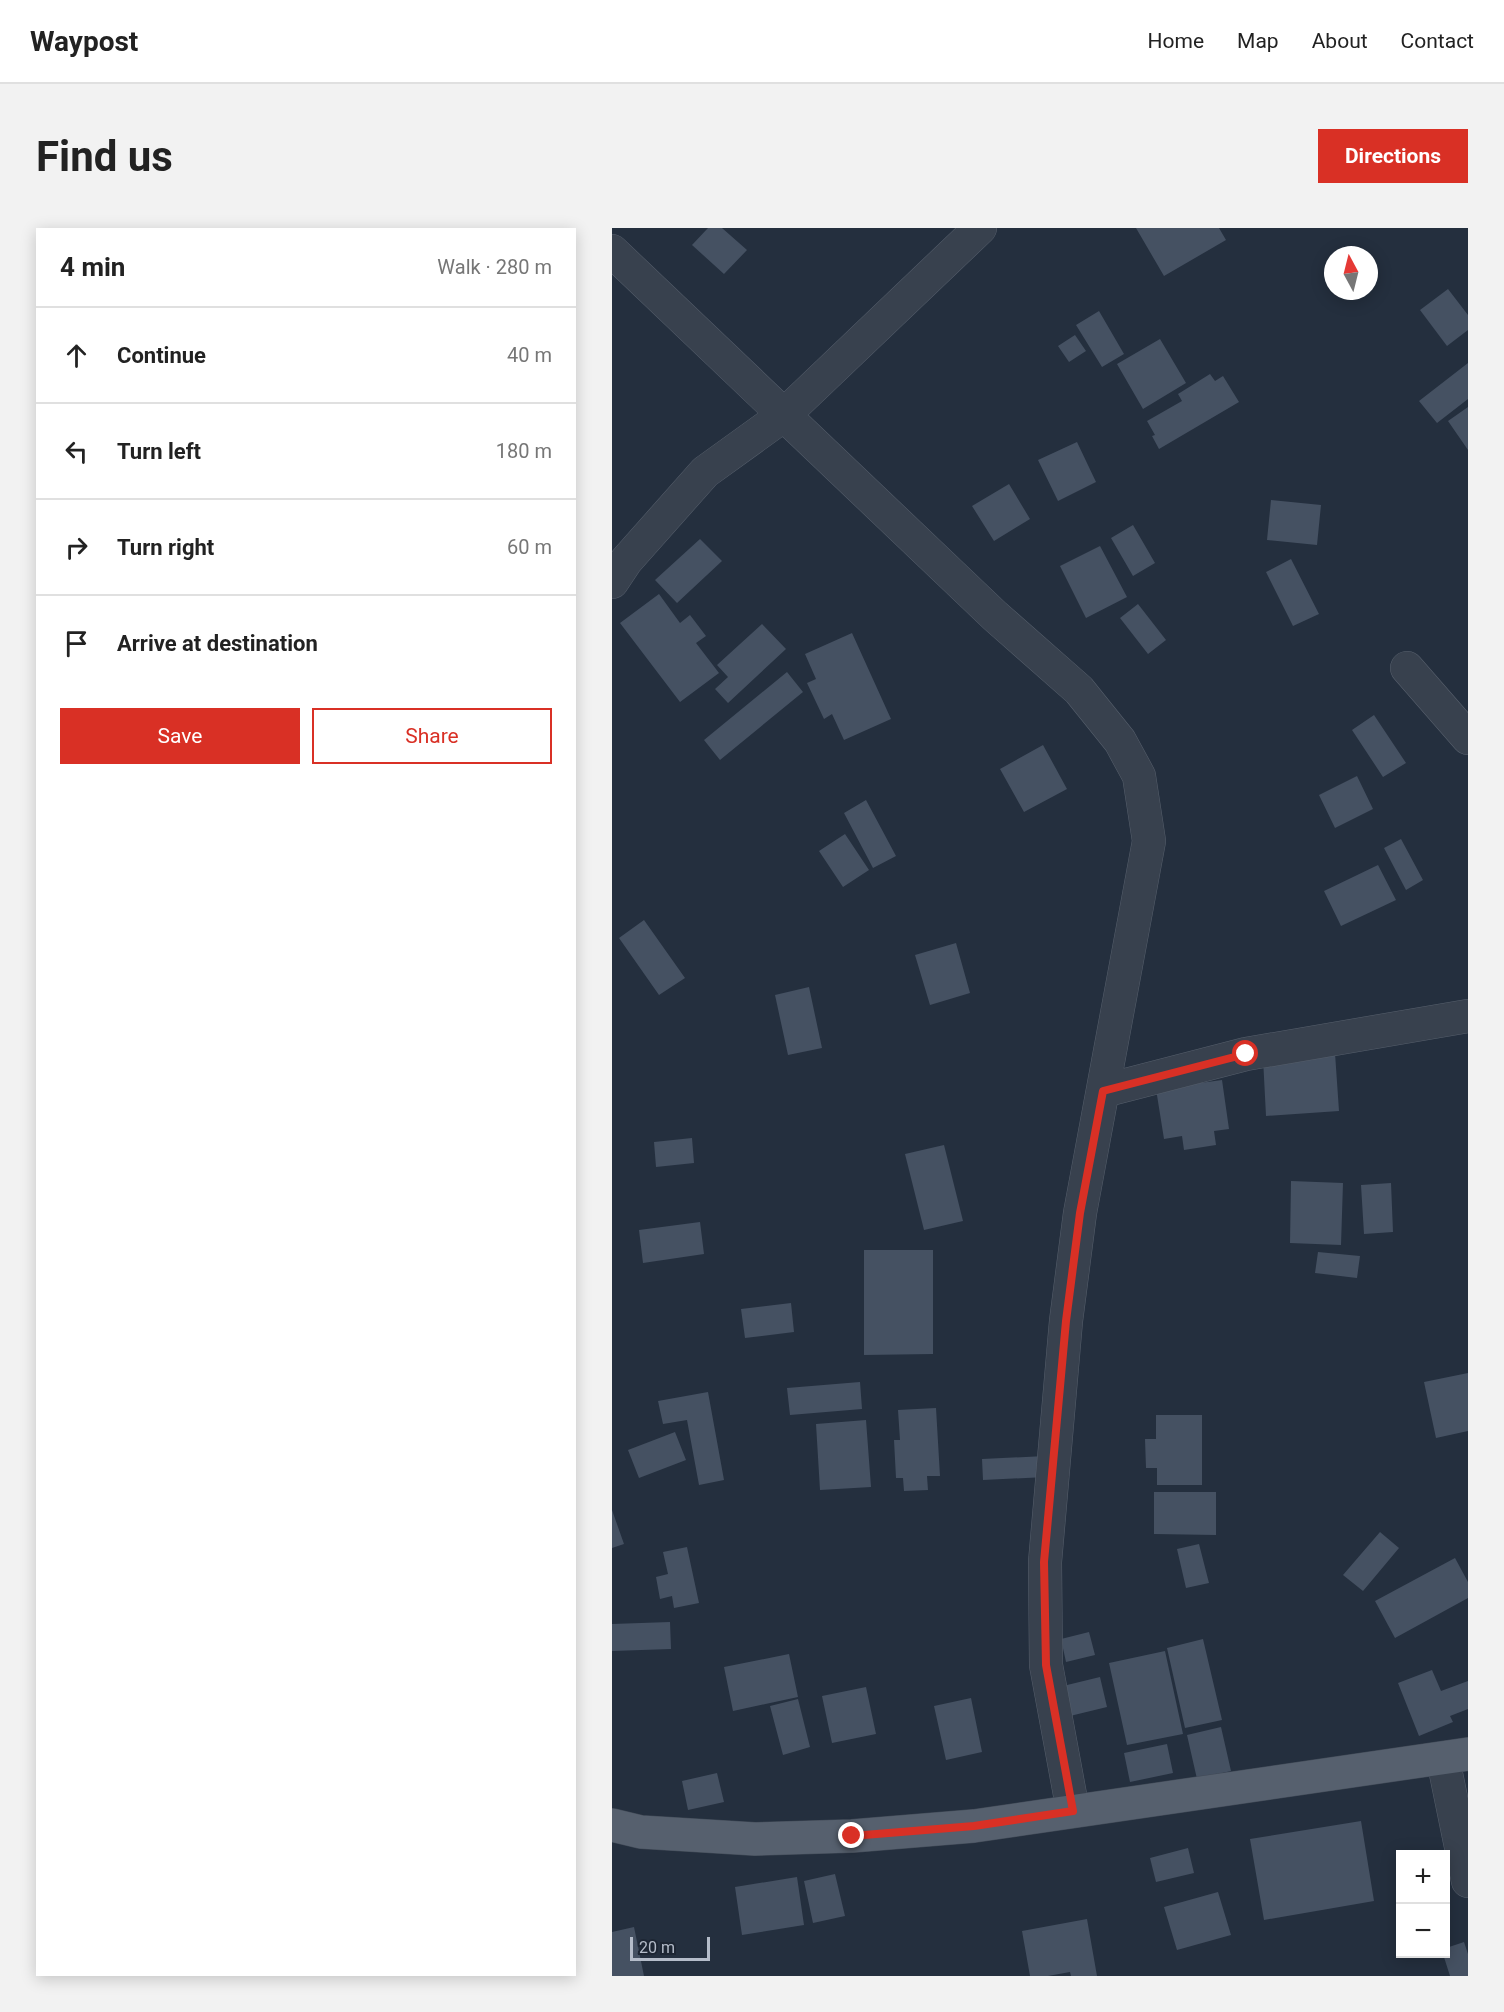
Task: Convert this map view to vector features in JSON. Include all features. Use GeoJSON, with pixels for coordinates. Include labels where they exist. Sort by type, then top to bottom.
{"type":"FeatureCollection","features":[{"type":"Feature","properties":{"kind":"main road"},"geometry":{"type":"LineString","coordinates":[[612,1825],[641,1832],[756,1839],[852,1836],[974,1826],[1455,1757]]}},
{"type":"Feature","properties":{"kind":"street"},"geometry":{"type":"LineString","coordinates":[[612,582],[626,561],[705,472],[784,415],[980,228]]}},
{"type":"Feature","properties":{"kind":"street"},"geometry":{"type":"LineString","coordinates":[[612,251],[995,616],[1079,690],[1120,741],[1139,776],[1149,841],[1080,1213],[1066,1321],[1044,1562],[1046,1665],[1073,1811]]}},
{"type":"Feature","properties":{"kind":"street"},"geometry":{"type":"LineString","coordinates":[[1407,668],[1468,738]]}},
{"type":"Feature","properties":{"kind":"street"},"geometry":{"type":"LineString","coordinates":[[1103,1091],[1246,1054],[1468,1016]]}},
{"type":"Feature","properties":{"kind":"street"},"geometry":{"type":"LineString","coordinates":[[1455,1757],[1468,1881]]}},
{"type":"Feature","properties":{"kind":"building"},"geometry":{"type":"Polygon","coordinates":[[[708,228],[722,228],[747,250],[724,274],[692,245],[708,228]]]}},
{"type":"Feature","properties":{"kind":"building"},"geometry":{"type":"Polygon","coordinates":[[[1136,228],[1219,228],[1226,240],[1164,276],[1136,228]]]}},
{"type":"Feature","properties":{"kind":"building"},"geometry":{"type":"Polygon","coordinates":[[[1448,289],[1468,315],[1468,330],[1447,346],[1420,310],[1448,289]]]}},
{"type":"Feature","properties":{"kind":"building"},"geometry":{"type":"Polygon","coordinates":[[[1099,311],[1124,354],[1102,367],[1076,325],[1099,311]]]}},
{"type":"Feature","properties":{"kind":"building"},"geometry":{"type":"Polygon","coordinates":[[[1075,335],[1086,351],[1069,362],[1058,346],[1075,335]]]}},
{"type":"Feature","properties":{"kind":"building"},"geometry":{"type":"Polygon","coordinates":[[[1160,339],[1186,383],[1143,409],[1117,364],[1160,339]]]}},
{"type":"Feature","properties":{"kind":"building"},"geometry":{"type":"Polygon","coordinates":[[[1468,363],[1468,399],[1437,423],[1419,401],[1468,363]]]}},
{"type":"Feature","properties":{"kind":"building"},"geometry":{"type":"Polygon","coordinates":[[[1210,374],[1215,381],[1223,376],[1239,402],[1159,449],[1152,436],[1155,435],[1147,421],[1182,401],[1178,394],[1210,374]]]}},
{"type":"Feature","properties":{"kind":"building"},"geometry":{"type":"Polygon","coordinates":[[[1468,407],[1468,450],[1448,421],[1468,407]]]}},
{"type":"Feature","properties":{"kind":"building"},"geometry":{"type":"Polygon","coordinates":[[[1077,442],[1096,482],[1058,501],[1038,460],[1077,442]]]}},
{"type":"Feature","properties":{"kind":"building"},"geometry":{"type":"Polygon","coordinates":[[[1009,484],[1030,519],[994,541],[972,506],[1009,484]]]}},
{"type":"Feature","properties":{"kind":"building"},"geometry":{"type":"Polygon","coordinates":[[[1271,500],[1321,505],[1317,545],[1267,540],[1271,500]]]}},
{"type":"Feature","properties":{"kind":"building"},"geometry":{"type":"Polygon","coordinates":[[[1133,525],[1155,563],[1133,576],[1111,538],[1133,525]]]}},
{"type":"Feature","properties":{"kind":"building"},"geometry":{"type":"Polygon","coordinates":[[[700,539],[722,561],[677,603],[655,580],[700,539]]]}},
{"type":"Feature","properties":{"kind":"building"},"geometry":{"type":"Polygon","coordinates":[[[1100,546],[1127,597],[1086,618],[1060,566],[1100,546]]]}},
{"type":"Feature","properties":{"kind":"building"},"geometry":{"type":"Polygon","coordinates":[[[1291,559],[1319,614],[1293,626],[1266,572],[1291,559]]]}},
{"type":"Feature","properties":{"kind":"building"},"geometry":{"type":"Polygon","coordinates":[[[659,594],[680,623],[690,615],[706,636],[696,643],[719,673],[680,702],[620,623],[659,594]]]}},
{"type":"Feature","properties":{"kind":"building"},"geometry":{"type":"Polygon","coordinates":[[[1138,604],[1166,640],[1148,654],[1120,618],[1138,604]]]}},
{"type":"Feature","properties":{"kind":"building"},"geometry":{"type":"Polygon","coordinates":[[[762,624],[786,649],[728,703],[715,689],[728,677],[717,665],[762,624]]]}},
{"type":"Feature","properties":{"kind":"building"},"geometry":{"type":"Polygon","coordinates":[[[852,633],[891,719],[844,740],[832,714],[824,719],[807,683],[816,679],[805,654],[852,633]]]}},
{"type":"Feature","properties":{"kind":"building"},"geometry":{"type":"Polygon","coordinates":[[[787,672],[803,692],[720,760],[704,740],[787,672]]]}},
{"type":"Feature","properties":{"kind":"building"},"geometry":{"type":"Polygon","coordinates":[[[1374,715],[1406,763],[1383,777],[1352,730],[1374,715]]]}},
{"type":"Feature","properties":{"kind":"building"},"geometry":{"type":"Polygon","coordinates":[[[1043,745],[1067,789],[1024,812],[1000,769],[1043,745]]]}},
{"type":"Feature","properties":{"kind":"building"},"geometry":{"type":"Polygon","coordinates":[[[1357,776],[1373,809],[1335,828],[1319,795],[1357,776]]]}},
{"type":"Feature","properties":{"kind":"building"},"geometry":{"type":"Polygon","coordinates":[[[866,800],[896,856],[873,868],[844,813],[866,800]]]}},
{"type":"Feature","properties":{"kind":"building"},"geometry":{"type":"Polygon","coordinates":[[[845,834],[869,870],[843,887],[819,851],[845,834]]]}},
{"type":"Feature","properties":{"kind":"building"},"geometry":{"type":"Polygon","coordinates":[[[1401,839],[1423,880],[1406,890],[1384,848],[1401,839]]]}},
{"type":"Feature","properties":{"kind":"building"},"geometry":{"type":"Polygon","coordinates":[[[1378,865],[1396,900],[1341,926],[1324,891],[1378,865]]]}},
{"type":"Feature","properties":{"kind":"building"},"geometry":{"type":"Polygon","coordinates":[[[644,920],[685,978],[659,995],[619,938],[644,920]]]}},
{"type":"Feature","properties":{"kind":"building"},"geometry":{"type":"Polygon","coordinates":[[[956,943],[970,993],[930,1005],[915,955],[956,943]]]}},
{"type":"Feature","properties":{"kind":"building"},"geometry":{"type":"Polygon","coordinates":[[[809,987],[822,1048],[788,1055],[775,995],[809,987]]]}},
{"type":"Feature","properties":{"kind":"building"},"geometry":{"type":"Polygon","coordinates":[[[1335,1053],[1339,1111],[1266,1116],[1263,1058],[1335,1053]]]}},
{"type":"Feature","properties":{"kind":"building"},"geometry":{"type":"Polygon","coordinates":[[[1222,1080],[1229,1129],[1214,1131],[1216,1145],[1184,1150],[1182,1136],[1164,1139],[1156,1089],[1222,1080]]]}},
{"type":"Feature","properties":{"kind":"building"},"geometry":{"type":"Polygon","coordinates":[[[692,1138],[694,1163],[656,1167],[654,1142],[692,1138]]]}},
{"type":"Feature","properties":{"kind":"building"},"geometry":{"type":"Polygon","coordinates":[[[944,1145],[963,1221],[924,1230],[905,1154],[944,1145]]]}},
{"type":"Feature","properties":{"kind":"building"},"geometry":{"type":"Polygon","coordinates":[[[1291,1181],[1343,1183],[1341,1245],[1290,1243],[1291,1181]]]}},
{"type":"Feature","properties":{"kind":"building"},"geometry":{"type":"Polygon","coordinates":[[[1391,1183],[1393,1232],[1364,1234],[1361,1185],[1391,1183]]]}},
{"type":"Feature","properties":{"kind":"building"},"geometry":{"type":"Polygon","coordinates":[[[700,1222],[704,1254],[643,1263],[639,1230],[700,1222]]]}},
{"type":"Feature","properties":{"kind":"building"},"geometry":{"type":"Polygon","coordinates":[[[864,1250],[933,1250],[933,1354],[864,1355],[864,1250]]]}},
{"type":"Feature","properties":{"kind":"building"},"geometry":{"type":"Polygon","coordinates":[[[1318,1252],[1360,1256],[1357,1278],[1315,1273],[1318,1252]]]}},
{"type":"Feature","properties":{"kind":"building"},"geometry":{"type":"Polygon","coordinates":[[[791,1303],[794,1332],[745,1338],[741,1309],[791,1303]]]}},
{"type":"Feature","properties":{"kind":"building"},"geometry":{"type":"Polygon","coordinates":[[[1468,1373],[1468,1431],[1436,1438],[1424,1382],[1468,1373]]]}},
{"type":"Feature","properties":{"kind":"building"},"geometry":{"type":"Polygon","coordinates":[[[860,1382],[862,1409],[790,1415],[787,1388],[860,1382]]]}},
{"type":"Feature","properties":{"kind":"building"},"geometry":{"type":"Polygon","coordinates":[[[708,1392],[724,1480],[699,1485],[687,1420],[663,1424],[658,1401],[708,1392]]]}},
{"type":"Feature","properties":{"kind":"building"},"geometry":{"type":"Polygon","coordinates":[[[936,1408],[940,1476],[927,1476],[928,1490],[904,1491],[903,1478],[896,1478],[894,1440],[900,1440],[898,1410],[936,1408]]]}},
{"type":"Feature","properties":{"kind":"building"},"geometry":{"type":"Polygon","coordinates":[[[1156,1415],[1202,1415],[1202,1485],[1157,1485],[1157,1468],[1146,1468],[1145,1439],[1156,1439],[1156,1415]]]}},
{"type":"Feature","properties":{"kind":"building"},"geometry":{"type":"Polygon","coordinates":[[[866,1420],[871,1487],[820,1490],[816,1424],[866,1420]]]}},
{"type":"Feature","properties":{"kind":"building"},"geometry":{"type":"Polygon","coordinates":[[[675,1432],[686,1460],[639,1478],[628,1450],[675,1432]]]}},
{"type":"Feature","properties":{"kind":"building"},"geometry":{"type":"Polygon","coordinates":[[[1045,1456],[1046,1477],[983,1480],[982,1459],[1045,1456]]]}},
{"type":"Feature","properties":{"kind":"building"},"geometry":{"type":"Polygon","coordinates":[[[1154,1492],[1216,1492],[1216,1535],[1154,1534],[1154,1492]]]}},
{"type":"Feature","properties":{"kind":"building"},"geometry":{"type":"Polygon","coordinates":[[[612,1510],[624,1544],[612,1548],[612,1510]]]}},
{"type":"Feature","properties":{"kind":"building"},"geometry":{"type":"Polygon","coordinates":[[[1380,1532],[1399,1548],[1363,1591],[1343,1575],[1380,1532]]]}},
{"type":"Feature","properties":{"kind":"building"},"geometry":{"type":"Polygon","coordinates":[[[1199,1544],[1209,1583],[1186,1588],[1177,1549],[1199,1544]]]}},
{"type":"Feature","properties":{"kind":"building"},"geometry":{"type":"Polygon","coordinates":[[[687,1547],[699,1603],[674,1608],[672,1596],[660,1599],[656,1577],[668,1574],[663,1552],[687,1547]]]}},
{"type":"Feature","properties":{"kind":"building"},"geometry":{"type":"Polygon","coordinates":[[[1455,1558],[1468,1582],[1468,1598],[1395,1638],[1375,1601],[1455,1558]]]}},
{"type":"Feature","properties":{"kind":"building"},"geometry":{"type":"Polygon","coordinates":[[[670,1622],[671,1649],[612,1651],[612,1624],[670,1622]]]}},
{"type":"Feature","properties":{"kind":"building"},"geometry":{"type":"Polygon","coordinates":[[[1089,1632],[1095,1655],[1066,1662],[1061,1639],[1089,1632]]]}},
{"type":"Feature","properties":{"kind":"building"},"geometry":{"type":"Polygon","coordinates":[[[1203,1639],[1222,1720],[1185,1728],[1167,1648],[1203,1639]]]}},
{"type":"Feature","properties":{"kind":"building"},"geometry":{"type":"Polygon","coordinates":[[[1165,1651],[1183,1734],[1127,1745],[1109,1663],[1165,1651]]]}},
{"type":"Feature","properties":{"kind":"building"},"geometry":{"type":"Polygon","coordinates":[[[789,1654],[798,1697],[733,1711],[724,1667],[789,1654]]]}},
{"type":"Feature","properties":{"kind":"building"},"geometry":{"type":"Polygon","coordinates":[[[1432,1670],[1441,1691],[1468,1681],[1468,1709],[1450,1716],[1453,1722],[1419,1736],[1398,1683],[1432,1670]]]}},
{"type":"Feature","properties":{"kind":"building"},"geometry":{"type":"Polygon","coordinates":[[[1100,1677],[1107,1707],[1070,1716],[1063,1686],[1100,1677]]]}},
{"type":"Feature","properties":{"kind":"building"},"geometry":{"type":"Polygon","coordinates":[[[866,1687],[876,1734],[832,1743],[822,1696],[866,1687]]]}},
{"type":"Feature","properties":{"kind":"building"},"geometry":{"type":"Polygon","coordinates":[[[971,1698],[982,1752],[946,1760],[934,1706],[971,1698]]]}},
{"type":"Feature","properties":{"kind":"building"},"geometry":{"type":"Polygon","coordinates":[[[798,1699],[810,1747],[783,1755],[770,1706],[798,1699]]]}},
{"type":"Feature","properties":{"kind":"building"},"geometry":{"type":"Polygon","coordinates":[[[1221,1727],[1231,1771],[1197,1779],[1187,1735],[1221,1727]]]}},
{"type":"Feature","properties":{"kind":"building"},"geometry":{"type":"Polygon","coordinates":[[[1167,1744],[1173,1773],[1130,1782],[1124,1753],[1167,1744]]]}},
{"type":"Feature","properties":{"kind":"building"},"geometry":{"type":"Polygon","coordinates":[[[717,1773],[724,1802],[688,1810],[682,1781],[717,1773]]]}},
{"type":"Feature","properties":{"kind":"building"},"geometry":{"type":"Polygon","coordinates":[[[1361,1821],[1374,1901],[1264,1920],[1250,1839],[1361,1821]]]}},
{"type":"Feature","properties":{"kind":"building"},"geometry":{"type":"Polygon","coordinates":[[[1188,1848],[1194,1873],[1156,1882],[1150,1858],[1188,1848]]]}},
{"type":"Feature","properties":{"kind":"building"},"geometry":{"type":"Polygon","coordinates":[[[835,1874],[845,1916],[813,1923],[804,1881],[835,1874]]]}},
{"type":"Feature","properties":{"kind":"building"},"geometry":{"type":"Polygon","coordinates":[[[797,1877],[804,1925],[742,1935],[735,1887],[797,1877]]]}},
{"type":"Feature","properties":{"kind":"building"},"geometry":{"type":"Polygon","coordinates":[[[1218,1892],[1231,1935],[1177,1950],[1164,1907],[1218,1892]]]}},
{"type":"Feature","properties":{"kind":"building"},"geometry":{"type":"Polygon","coordinates":[[[1087,1919],[1097,1976],[1071,1976],[1070,1972],[1030,1976],[1022,1931],[1087,1919]]]}},
{"type":"Feature","properties":{"kind":"building"},"geometry":{"type":"Polygon","coordinates":[[[634,1927],[644,1976],[612,1976],[612,1932],[634,1927]]]}},
{"type":"Feature","properties":{"kind":"building"},"geometry":{"type":"Polygon","coordinates":[[[1464,1942],[1468,1954],[1468,1976],[1450,1976],[1444,1958],[1450,1958],[1450,1947],[1464,1942]]]}},
{"type":"Feature","properties":{"kind":"route"},"geometry":{"type":"LineString","coordinates":[[852,1836],[974,1826],[1073,1811],[1046,1665],[1044,1562],[1066,1321],[1080,1213],[1103,1091],[1246,1054]]}}]}
